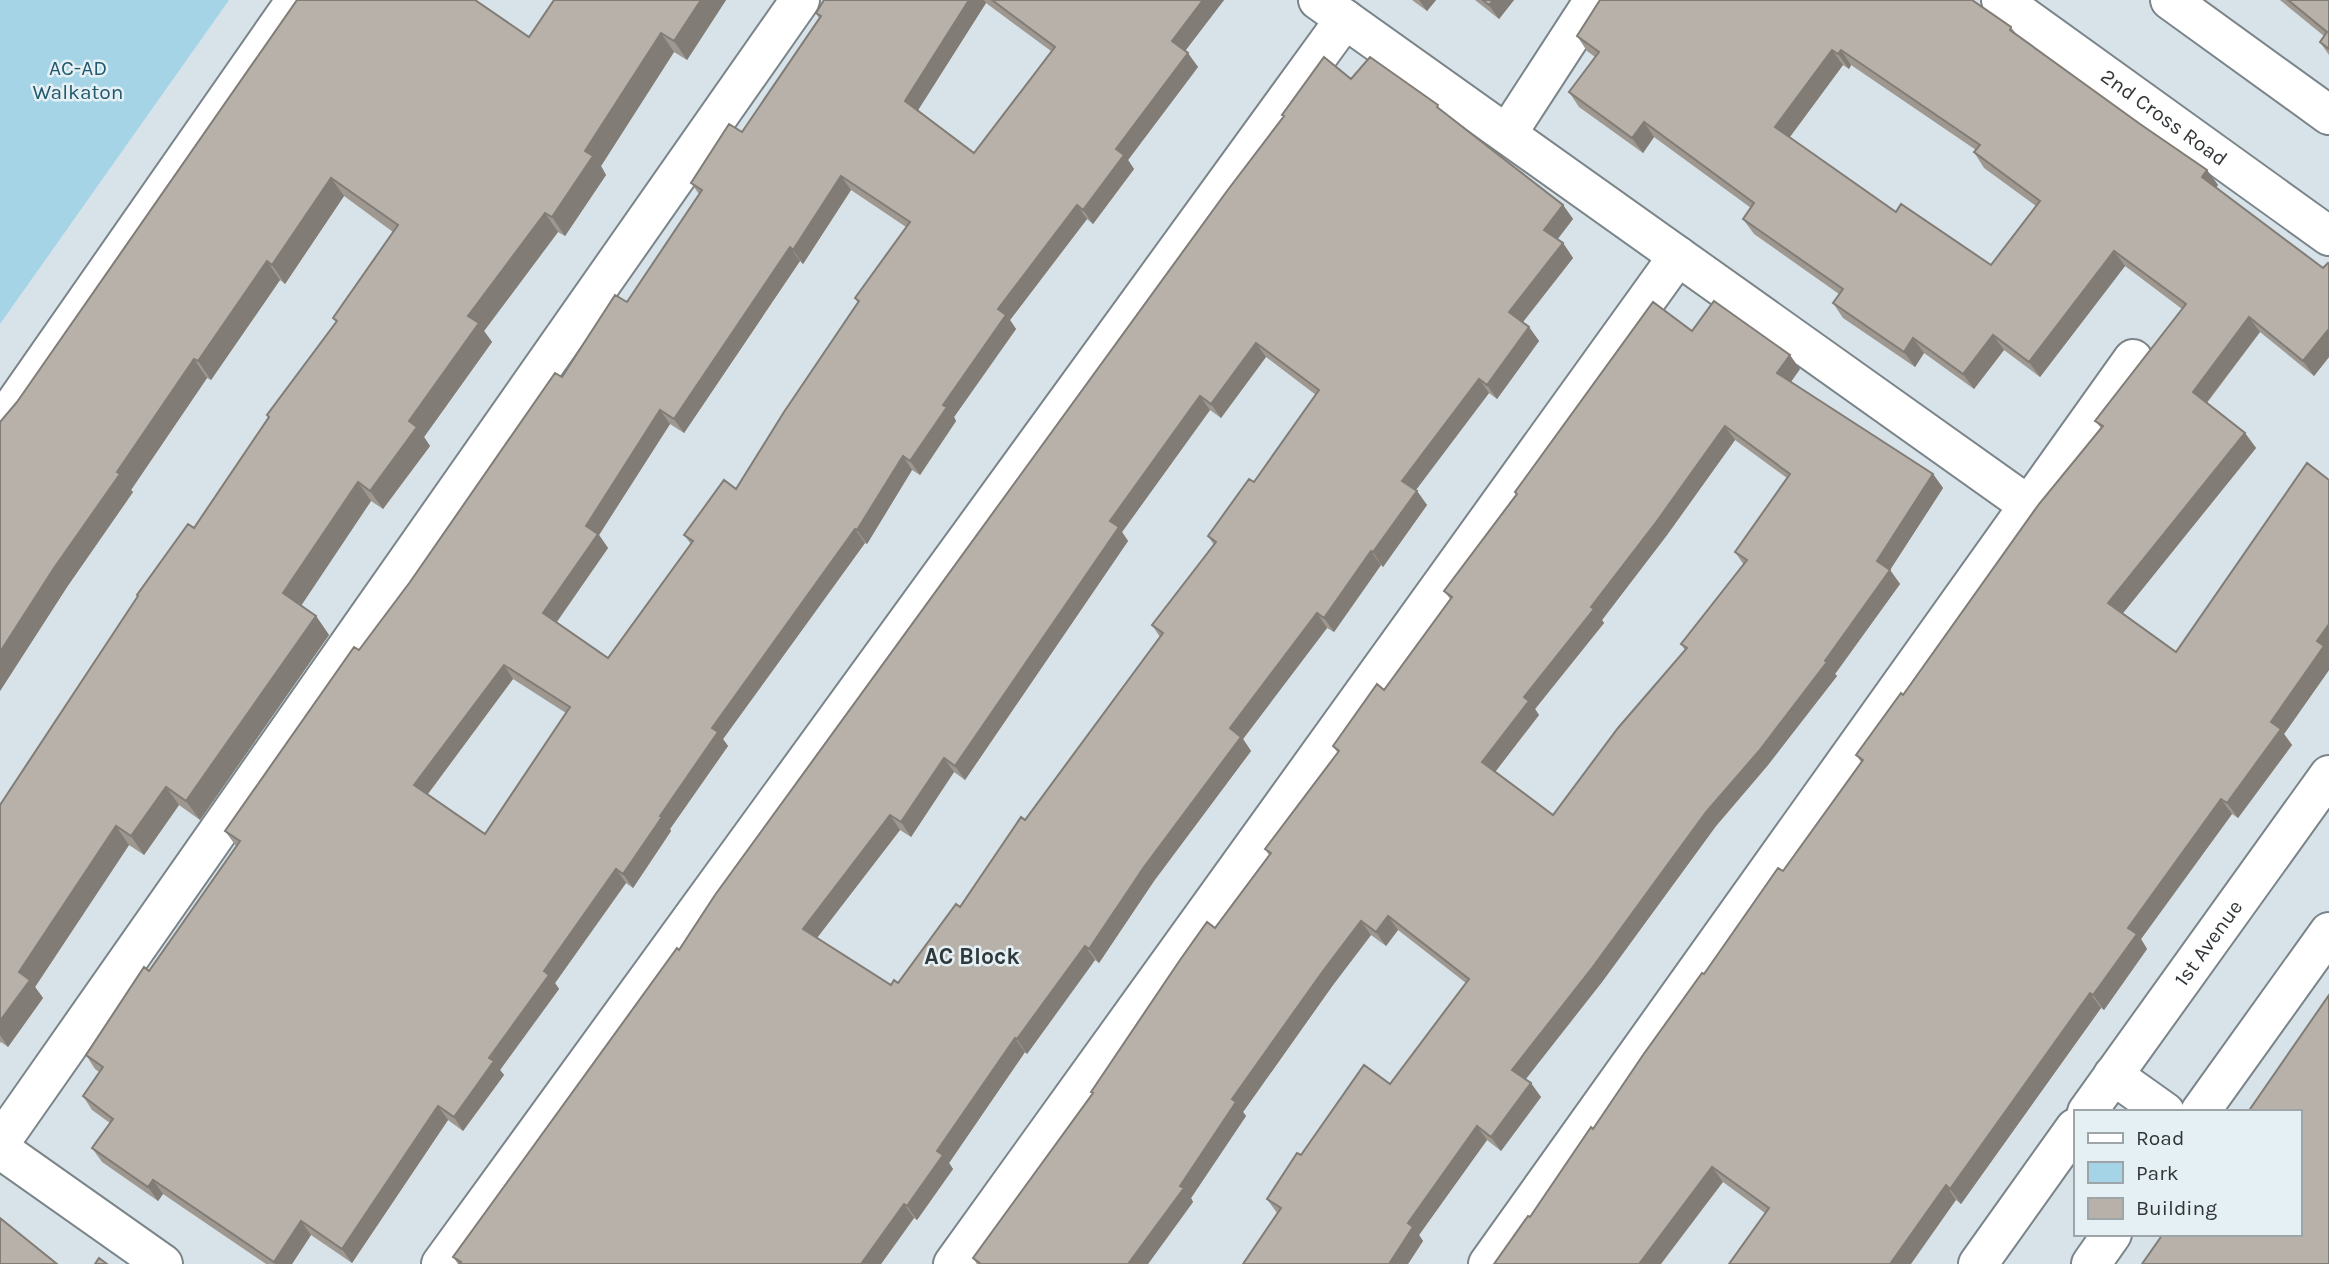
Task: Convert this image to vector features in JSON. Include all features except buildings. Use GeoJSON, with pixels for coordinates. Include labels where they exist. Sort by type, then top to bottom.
{"type":"FeatureCollection","features":[{"type":"Feature","properties":{"kind":"street"},"geometry":{"type":"LineString","coordinates":[[0,425],[296,0]]}},
{"type":"Feature","properties":{"kind":"street"},"geometry":{"type":"LineString","coordinates":[[163,1264],[0,1146],[800,0]]}},
{"type":"Feature","properties":{"kind":"street"},"geometry":{"type":"LineString","coordinates":[[1507,134],[1594,0]]}},
{"type":"Feature","properties":{"kind":"street","name":"2nd Cross Road"},"geometry":{"type":"LineString","coordinates":[[2001,0],[2329,236]]}},
{"type":"Feature","properties":{"kind":"street"},"geometry":{"type":"LineString","coordinates":[[2170,0],[2329,115]]}},
{"type":"Feature","properties":{"kind":"street"},"geometry":{"type":"LineString","coordinates":[[440,1264],[1331,10],[2028,505]]}},
{"type":"Feature","properties":{"kind":"street"},"geometry":{"type":"LineString","coordinates":[[953,1264],[1678,256]]}},
{"type":"Feature","properties":{"kind":"street"},"geometry":{"type":"LineString","coordinates":[[1488,1264],[2133,359]]}},
{"type":"Feature","properties":{"kind":"street","name":"1st Avenue"},"geometry":{"type":"LineString","coordinates":[[2088,1110],[2329,775]]}},
{"type":"Feature","properties":{"kind":"street"},"geometry":{"type":"LineString","coordinates":[[2201,1110],[2329,932]]}},
{"type":"Feature","properties":{"kind":"street"},"geometry":{"type":"LineString","coordinates":[[2113,1075],[2162,1110]]}},
{"type":"Feature","properties":{"kind":"street"},"geometry":{"type":"LineString","coordinates":[[1978,1264],[2074,1129]]}},
{"type":"Feature","properties":{"kind":"street"},"geometry":{"type":"LineString","coordinates":[[2091,1264],[2111,1236]]}},
{"type":"Feature","properties":{"kind":"green space","name":"AC-AD Walkaton"},"geometry":{"type":"Polygon","coordinates":[[[0,0],[229,0],[0,324],[0,0]]]}},
{"type":"Feature","properties":{"kind":"district","name":"AC Block"},"geometry":{"type":"Point","coordinates":[972,956]}}]}
